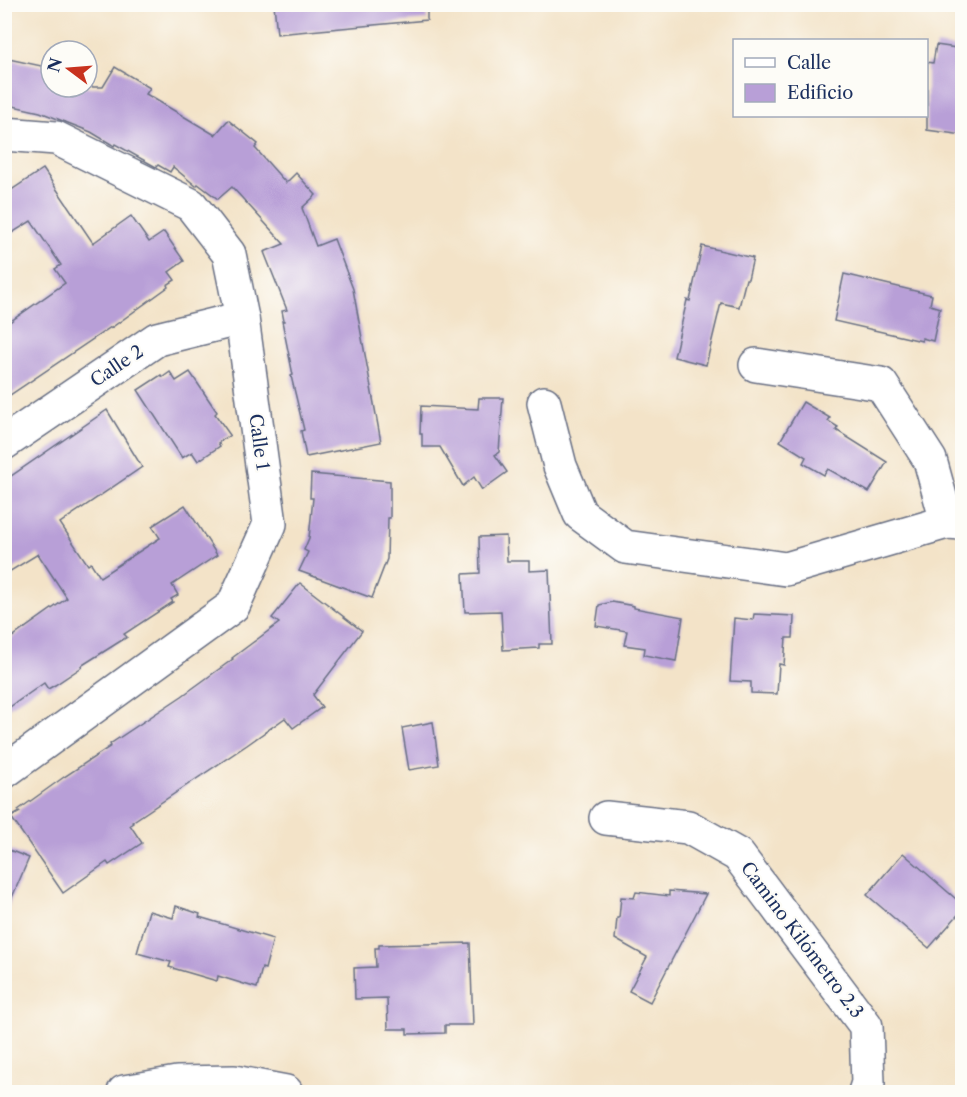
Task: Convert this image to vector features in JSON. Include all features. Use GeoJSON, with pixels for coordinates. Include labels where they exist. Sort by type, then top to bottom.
{"type":"FeatureCollection","features":[{"type":"Feature","properties":{"kind":"street","name":"Calle 1"},"geometry":{"type":"LineString","coordinates":[[4,135],[56,138],[191,205],[229,254],[242,318],[270,524],[233,606],[4,772]]}},
{"type":"Feature","properties":{"kind":"street","name":"Calle 2"},"geometry":{"type":"LineString","coordinates":[[4,443],[157,339],[242,318]]}},
{"type":"Feature","properties":{"kind":"street"},"geometry":{"type":"LineString","coordinates":[[544,403],[560,466],[580,514],[625,547],[786,568],[955,523],[930,460],[881,384],[756,365]]}},
{"type":"Feature","properties":{"kind":"street","name":"Camino Kilómetro 2.3"},"geometry":{"type":"LineString","coordinates":[[606,818],[688,827],[738,855],[866,1026],[868,1083],[865,1092]]}},
{"type":"Feature","properties":{"kind":"street"},"geometry":{"type":"LineString","coordinates":[[124,1092],[177,1083],[234,1082],[285,1092]]}},
{"type":"Feature","properties":{"kind":"building"},"geometry":{"type":"Polygon","coordinates":[[[274,4],[427,4],[427,20],[277,34],[274,4]]]}},
{"type":"Feature","properties":{"kind":"building"},"geometry":{"type":"Polygon","coordinates":[[[936,45],[963,49],[963,135],[927,130],[928,62],[933,63],[936,45]]]}},
{"type":"Feature","properties":{"kind":"building"},"geometry":{"type":"Polygon","coordinates":[[[4,58],[39,65],[39,99],[99,99],[99,87],[103,87],[115,67],[150,88],[146,94],[215,135],[228,120],[258,144],[255,148],[286,183],[296,173],[316,195],[302,208],[316,246],[334,239],[353,289],[381,442],[306,457],[301,431],[304,430],[291,376],[293,375],[282,321],[284,321],[282,311],[287,310],[264,252],[284,244],[232,187],[218,199],[198,184],[196,186],[173,167],[170,172],[158,165],[156,167],[91,132],[40,112],[4,104],[4,58]]]}},
{"type":"Feature","properties":{"kind":"building"},"geometry":{"type":"Polygon","coordinates":[[[43,169],[93,243],[131,216],[149,242],[164,232],[184,261],[169,272],[175,280],[167,285],[168,287],[4,399],[4,326],[65,283],[55,269],[61,265],[31,221],[4,238],[4,195],[43,169]]]}},
{"type":"Feature","properties":{"kind":"building"},"geometry":{"type":"Polygon","coordinates":[[[702,246],[753,258],[739,307],[721,303],[706,365],[674,357],[687,300],[690,301],[702,246]]]}},
{"type":"Feature","properties":{"kind":"building"},"geometry":{"type":"Polygon","coordinates":[[[844,274],[932,295],[930,305],[940,308],[933,341],[922,338],[922,341],[834,321],[844,274]]]}},
{"type":"Feature","properties":{"kind":"building"},"geometry":{"type":"Polygon","coordinates":[[[170,372],[176,381],[190,372],[230,435],[218,443],[220,446],[198,461],[192,452],[182,458],[138,390],[170,372]]]}},
{"type":"Feature","properties":{"kind":"building"},"geometry":{"type":"Polygon","coordinates":[[[479,398],[503,398],[499,452],[495,455],[507,472],[482,490],[474,477],[463,486],[440,447],[422,447],[422,434],[420,434],[421,406],[478,409],[479,398]]]}},
{"type":"Feature","properties":{"kind":"building"},"geometry":{"type":"Polygon","coordinates":[[[803,402],[830,418],[828,421],[838,427],[836,430],[887,462],[869,492],[828,469],[824,475],[803,463],[806,457],[780,441],[803,402]]]}},
{"type":"Feature","properties":{"kind":"building"},"geometry":{"type":"Polygon","coordinates":[[[107,410],[142,467],[60,523],[88,565],[91,563],[100,577],[160,538],[152,526],[185,505],[217,555],[172,585],[178,595],[171,599],[173,602],[124,634],[127,637],[55,685],[48,689],[44,683],[4,711],[4,643],[67,598],[38,554],[4,575],[4,481],[107,410]]]}},
{"type":"Feature","properties":{"kind":"building"},"geometry":{"type":"Polygon","coordinates":[[[311,474],[390,481],[387,559],[372,598],[299,571],[308,552],[304,550],[309,538],[313,498],[310,498],[311,474]]]}},
{"type":"Feature","properties":{"kind":"building"},"geometry":{"type":"Polygon","coordinates":[[[506,536],[507,561],[529,561],[529,571],[549,570],[552,644],[539,644],[539,648],[503,650],[501,611],[465,612],[463,574],[480,573],[479,537],[506,536]]]}},
{"type":"Feature","properties":{"kind":"building"},"geometry":{"type":"Polygon","coordinates":[[[300,583],[362,631],[313,695],[322,707],[293,728],[285,718],[132,822],[130,825],[142,843],[109,865],[107,862],[63,893],[11,817],[64,777],[111,746],[110,744],[182,696],[279,623],[272,618],[300,583]]]}},
{"type":"Feature","properties":{"kind":"building"},"geometry":{"type":"Polygon","coordinates":[[[612,602],[683,617],[676,661],[644,655],[645,648],[624,645],[627,631],[596,626],[599,605],[612,602]]]}},
{"type":"Feature","properties":{"kind":"building"},"geometry":{"type":"Polygon","coordinates":[[[754,614],[794,616],[793,638],[786,638],[784,665],[779,664],[777,694],[751,693],[751,682],[730,681],[734,618],[753,620],[754,614]]]}},
{"type":"Feature","properties":{"kind":"building"},"geometry":{"type":"Polygon","coordinates":[[[433,722],[439,765],[409,770],[402,728],[433,722]]]}},
{"type":"Feature","properties":{"kind":"building"},"geometry":{"type":"Polygon","coordinates":[[[4,848],[29,858],[4,916],[4,848]]]}},
{"type":"Feature","properties":{"kind":"building"},"geometry":{"type":"Polygon","coordinates":[[[903,853],[963,905],[963,909],[929,948],[867,895],[903,853]]]}},
{"type":"Feature","properties":{"kind":"building"},"geometry":{"type":"Polygon","coordinates":[[[669,891],[706,894],[650,1002],[629,991],[647,957],[615,939],[617,918],[619,918],[621,897],[634,898],[636,892],[669,896],[669,891]]]}},
{"type":"Feature","properties":{"kind":"building"},"geometry":{"type":"Polygon","coordinates":[[[176,906],[200,914],[199,917],[273,939],[257,988],[218,976],[217,981],[169,967],[171,962],[137,953],[149,911],[173,918],[176,906]]]}},
{"type":"Feature","properties":{"kind":"building"},"geometry":{"type":"Polygon","coordinates":[[[470,943],[473,1025],[445,1025],[445,1033],[407,1034],[407,1029],[388,1029],[387,998],[355,999],[354,968],[376,967],[375,948],[379,948],[379,945],[470,943]]]}}]}
